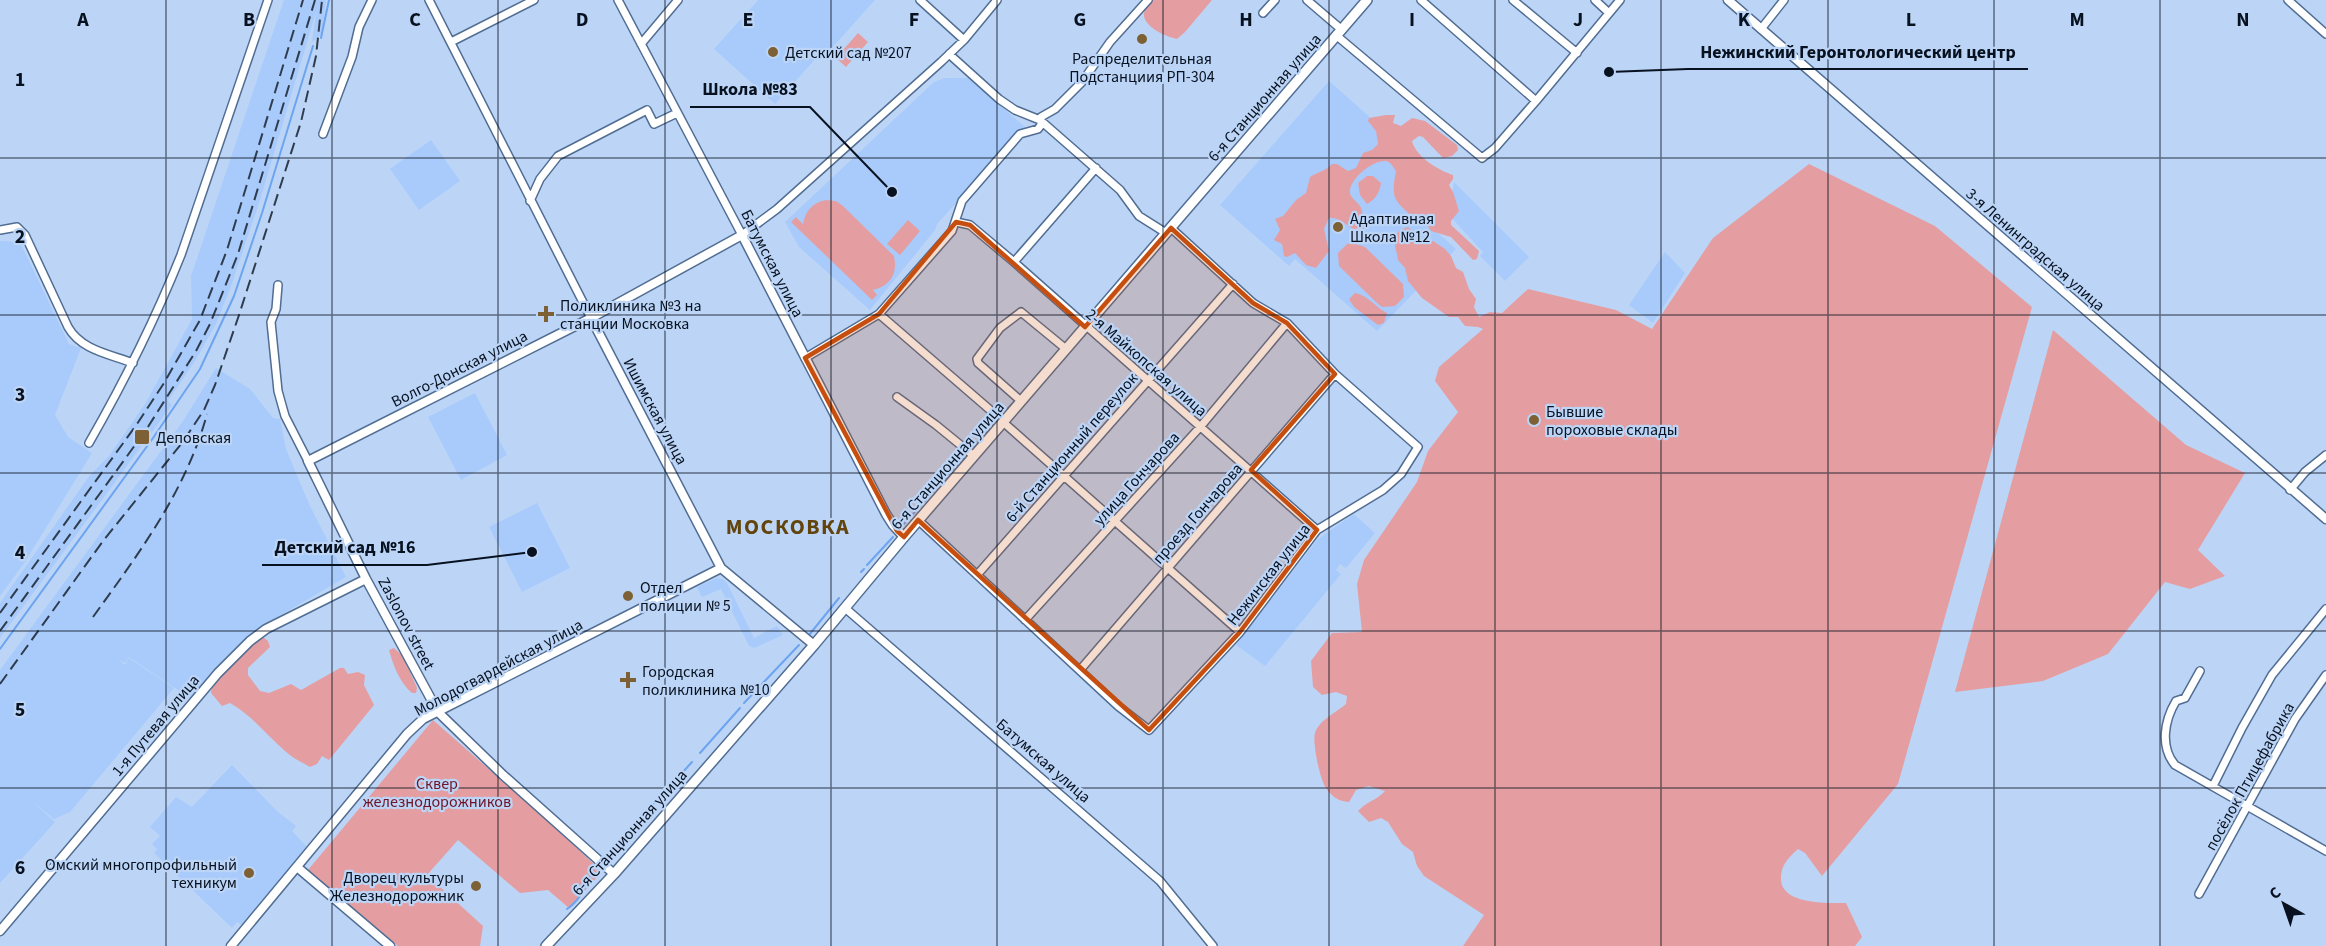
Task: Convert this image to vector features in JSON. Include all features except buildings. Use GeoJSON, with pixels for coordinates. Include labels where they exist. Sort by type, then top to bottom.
{"type":"FeatureCollection","features":[{"type":"Feature","properties":{"kind":"main road","name":"6-я Станционная улица"},"geometry":{"type":"LineString","coordinates":[[546,946],[614,874],[814,645],[918,520],[1367,0]]}},
{"type":"Feature","properties":{"kind":"street"},"geometry":{"type":"LineString","coordinates":[[88,443],[133,363],[166,293],[268,0]]}},
{"type":"Feature","properties":{"kind":"street"},"geometry":{"type":"LineString","coordinates":[[323,134],[352,57],[359,27],[372,0]]}},
{"type":"Feature","properties":{"kind":"street","name":"Ишимская улица"},"geometry":{"type":"LineString","coordinates":[[429,0],[530,201],[721,568],[814,645]]}},
{"type":"Feature","properties":{"kind":"street"},"geometry":{"type":"LineString","coordinates":[[451,42],[534,0]]}},
{"type":"Feature","properties":{"kind":"street","name":"Батумская улица"},"geometry":{"type":"LineString","coordinates":[[618,0],[886,514],[904,537]]}},
{"type":"Feature","properties":{"kind":"street"},"geometry":{"type":"LineString","coordinates":[[641,44],[678,0]]}},
{"type":"Feature","properties":{"kind":"street"},"geometry":{"type":"LineString","coordinates":[[920,0],[964,40]]}},
{"type":"Feature","properties":{"kind":"street","name":"Волго-Донская улица"},"geometry":{"type":"LineString","coordinates":[[308,461],[591,318],[742,235],[777,209],[949,54],[998,0]]}},
{"type":"Feature","properties":{"kind":"street"},"geometry":{"type":"LineString","coordinates":[[805,358],[879,314],[952,231],[956,222],[957,210],[962,201],[1020,135],[1038,129],[1044,115],[1056,109],[1082,82],[1110,42],[1149,0]]}},
{"type":"Feature","properties":{"kind":"street"},"geometry":{"type":"LineString","coordinates":[[1263,13],[1275,0]]}},
{"type":"Feature","properties":{"kind":"street"},"geometry":{"type":"LineString","coordinates":[[1307,0],[1340,33],[1482,158],[1495,148],[1620,0]]}},
{"type":"Feature","properties":{"kind":"street"},"geometry":{"type":"LineString","coordinates":[[1421,0],[1536,101]]}},
{"type":"Feature","properties":{"kind":"street"},"geometry":{"type":"LineString","coordinates":[[1513,0],[1576,53]]}},
{"type":"Feature","properties":{"kind":"street"},"geometry":{"type":"LineString","coordinates":[[1594,0],[1609,13]]}},
{"type":"Feature","properties":{"kind":"street","name":"3-я Ленинградская улица"},"geometry":{"type":"LineString","coordinates":[[1728,0],[2326,519]]}},
{"type":"Feature","properties":{"kind":"street"},"geometry":{"type":"LineString","coordinates":[[1761,29],[1784,0]]}},
{"type":"Feature","properties":{"kind":"street"},"geometry":{"type":"LineString","coordinates":[[2288,0],[2326,34]]}},
{"type":"Feature","properties":{"kind":"street"},"geometry":{"type":"LineString","coordinates":[[949,54],[1005,103],[1040,120],[1120,190],[1139,216],[1168,231],[1253,303],[1287,323],[1335,374]]}},
{"type":"Feature","properties":{"kind":"street"},"geometry":{"type":"LineString","coordinates":[[530,201],[540,179],[558,156],[647,110],[654,124],[677,113]]}},
{"type":"Feature","properties":{"kind":"street"},"geometry":{"type":"LineString","coordinates":[[1014,262],[1096,168]]}},
{"type":"Feature","properties":{"kind":"street","name":"2-я Майкопская улица"},"geometry":{"type":"LineString","coordinates":[[956,222],[970,225],[1014,262],[1317,530]]}},
{"type":"Feature","properties":{"kind":"street"},"geometry":{"type":"LineString","coordinates":[[0,230],[17,227],[25,235],[68,327],[78,341],[88,347],[133,363]]}},
{"type":"Feature","properties":{"kind":"street","name":"6-й Станционный переулок"},"geometry":{"type":"LineString","coordinates":[[977,575],[1233,284]]}},
{"type":"Feature","properties":{"kind":"street"},"geometry":{"type":"LineString","coordinates":[[278,285],[276,309],[271,322],[278,391],[285,417],[308,461]]}},
{"type":"Feature","properties":{"kind":"street"},"geometry":{"type":"LineString","coordinates":[[1021,401],[978,363],[977,359],[1000,328],[1021,312],[1066,349]]}},
{"type":"Feature","properties":{"kind":"street"},"geometry":{"type":"LineString","coordinates":[[879,314],[988,409]]}},
{"type":"Feature","properties":{"kind":"street","name":"улица Гончарова"},"geometry":{"type":"LineString","coordinates":[[1025,620],[1201,426],[1287,323]]}},
{"type":"Feature","properties":{"kind":"street","name":"Нежинская улица"},"geometry":{"type":"LineString","coordinates":[[1080,670],[1118,706],[1149,730],[1240,632],[1317,530],[1383,490],[1401,474],[1418,447],[1335,374]]}},
{"type":"Feature","properties":{"kind":"street","name":"проезд Гончарова"},"geometry":{"type":"LineString","coordinates":[[1080,670],[1335,374]]}},
{"type":"Feature","properties":{"kind":"street"},"geometry":{"type":"LineString","coordinates":[[897,397],[974,456]]}},
{"type":"Feature","properties":{"kind":"street"},"geometry":{"type":"LineString","coordinates":[[1003,422],[1240,632]]}},
{"type":"Feature","properties":{"kind":"street"},"geometry":{"type":"LineString","coordinates":[[2290,490],[2305,472],[2326,455]]}},
{"type":"Feature","properties":{"kind":"street","name":"Zaslonov street"},"geometry":{"type":"LineString","coordinates":[[308,461],[366,579],[438,712],[503,775],[614,874]]}},
{"type":"Feature","properties":{"kind":"street"},"geometry":{"type":"LineString","coordinates":[[918,520],[1080,670]]}},
{"type":"Feature","properties":{"kind":"street","name":"Молодогвардейская улица"},"geometry":{"type":"LineString","coordinates":[[231,946],[407,734],[423,719],[721,568]]}},
{"type":"Feature","properties":{"kind":"street","name":"1-я Путевая улица"},"geometry":{"type":"LineString","coordinates":[[0,931],[205,689],[250,641],[275,624],[366,579]]}},
{"type":"Feature","properties":{"kind":"street","name":"Батумская улица"},"geometry":{"type":"LineString","coordinates":[[844,608],[1152,874],[1213,946]]}},
{"type":"Feature","properties":{"kind":"street"},"geometry":{"type":"LineString","coordinates":[[2213,786],[2272,675],[2326,609]]}},
{"type":"Feature","properties":{"kind":"street"},"geometry":{"type":"LineString","coordinates":[[2200,671],[2185,698],[2176,701],[2171,710],[2165,735],[2169,758],[2175,765],[2326,851]]}},
{"type":"Feature","properties":{"kind":"street","name":"посёлок Птицефабрика"},"geometry":{"type":"LineString","coordinates":[[2199,894],[2295,719],[2326,675]]}},
{"type":"Feature","properties":{"kind":"street"},"geometry":{"type":"LineString","coordinates":[[297,867],[390,946]]}},
{"type":"Feature","properties":{"kind":"highlighted area"},"geometry":{"type":"Polygon","coordinates":[[[956,222],[970,225],[1085,327],[1171,228],[1253,303],[1287,323],[1335,374],[1251,470],[1317,530],[1240,632],[1149,730],[918,520],[904,537],[897,531],[805,358],[879,314],[956,222]]]}},
{"type":"Feature","properties":{"kind":"shaded area"},"geometry":{"type":"Polygon","coordinates":[[[284,0],[326,0],[322,34],[312,42],[316,12],[260,200],[216,324],[168,401],[172,405],[0,638],[0,603],[90,475],[109,456],[145,404],[192,319],[191,276],[284,0]]]}},
{"type":"Feature","properties":{"kind":"shaded area","name":"Детский сад №207"},"geometry":{"type":"Polygon","coordinates":[[[758,0],[875,0],[823,58],[819,55],[775,104],[714,49],[758,0]]]}},
{"type":"Feature","properties":{"kind":"shaded area"},"geometry":{"type":"Polygon","coordinates":[[[945,78],[969,78],[1025,127],[937,224],[935,230],[870,310],[799,247],[785,222],[934,82],[945,78]]]}},
{"type":"Feature","properties":{"kind":"shaded area","name":"Адаптивная Школа №12"},"geometry":{"type":"Polygon","coordinates":[[[1329,81],[1434,174],[1406,205],[1456,249],[1377,331],[1295,259],[1289,266],[1220,205],[1329,81]]]}},
{"type":"Feature","properties":{"kind":"shaded area"},"geometry":{"type":"Polygon","coordinates":[[[431,140],[460,181],[419,210],[390,169],[431,140]]]}},
{"type":"Feature","properties":{"kind":"shaded area"},"geometry":{"type":"Polygon","coordinates":[[[1454,182],[1529,257],[1505,281],[1480,256],[1483,252],[1449,215],[1454,182]]]}},
{"type":"Feature","properties":{"kind":"shaded area"},"geometry":{"type":"Polygon","coordinates":[[[0,241],[20,242],[69,344],[81,348],[55,415],[68,437],[92,453],[25,562],[0,596],[0,241]]]}},
{"type":"Feature","properties":{"kind":"shaded area"},"geometry":{"type":"Polygon","coordinates":[[[1665,252],[1685,273],[1653,323],[1629,305],[1665,252]]]}},
{"type":"Feature","properties":{"kind":"shaded area"},"geometry":{"type":"Polygon","coordinates":[[[216,368],[250,389],[273,418],[280,419],[286,449],[309,504],[346,577],[250,633],[190,698],[129,657],[125,663],[118,659],[125,665],[129,658],[174,688],[70,812],[54,819],[33,802],[55,822],[0,883],[0,670],[183,421],[216,368]]]}},
{"type":"Feature","properties":{"kind":"shaded area"},"geometry":{"type":"Polygon","coordinates":[[[475,393],[507,455],[461,480],[428,417],[475,393]]]}},
{"type":"Feature","properties":{"kind":"shaded area"},"geometry":{"type":"Polygon","coordinates":[[[537,503],[570,568],[522,592],[489,527],[537,503]]]}},
{"type":"Feature","properties":{"kind":"shaded area"},"geometry":{"type":"Polygon","coordinates":[[[1354,514],[1375,533],[1346,568],[1340,564],[1336,570],[1341,574],[1265,666],[1236,645],[1318,539],[1354,514]]]}},
{"type":"Feature","properties":{"kind":"shaded area"},"geometry":{"type":"Polygon","coordinates":[[[717,578],[727,583],[754,638],[777,626],[783,635],[754,648],[749,646],[721,589],[702,597],[697,587],[717,578]]]}},
{"type":"Feature","properties":{"kind":"shaded area"},"geometry":{"type":"Polygon","coordinates":[[[232,765],[278,812],[296,826],[292,831],[308,848],[242,925],[237,922],[232,928],[154,853],[157,849],[152,844],[160,836],[150,827],[176,797],[192,807],[232,765]]]}},
{"type":"Feature","properties":{"kind":"green space"},"geometry":{"type":"Polygon","coordinates":[[[1152,0],[1212,0],[1177,39],[1161,33],[1144,18],[1146,8],[1152,0]]]}},
{"type":"Feature","properties":{"kind":"green space"},"geometry":{"type":"Polygon","coordinates":[[[858,33],[868,42],[846,67],[836,58],[858,33]]]}},
{"type":"Feature","properties":{"kind":"green space"},"geometry":{"type":"Polygon","coordinates":[[[1395,115],[1393,123],[1401,126],[1412,118],[1425,121],[1457,145],[1458,150],[1452,156],[1443,158],[1423,137],[1419,136],[1412,141],[1414,147],[1428,162],[1453,175],[1449,185],[1459,211],[1451,221],[1451,225],[1479,251],[1477,259],[1473,260],[1451,237],[1431,231],[1422,217],[1413,217],[1401,206],[1394,192],[1396,171],[1386,161],[1369,166],[1355,180],[1350,190],[1353,199],[1361,208],[1364,229],[1356,230],[1337,219],[1329,218],[1324,229],[1329,251],[1316,268],[1306,265],[1295,253],[1284,256],[1282,244],[1274,240],[1280,230],[1275,219],[1283,216],[1296,200],[1306,193],[1310,177],[1332,164],[1337,164],[1348,171],[1356,168],[1363,153],[1372,150],[1378,144],[1376,131],[1368,121],[1369,118],[1395,115]]]}},
{"type":"Feature","properties":{"kind":"green space"},"geometry":{"type":"Polygon","coordinates":[[[1809,164],[1935,226],[2032,307],[1898,784],[1822,876],[1805,853],[1798,849],[1783,868],[1782,885],[1787,892],[1805,900],[1846,903],[1862,937],[1855,946],[1463,946],[1484,915],[1424,876],[1417,866],[1413,852],[1402,844],[1388,822],[1381,818],[1369,822],[1358,811],[1385,791],[1369,786],[1356,790],[1349,802],[1338,800],[1331,794],[1321,777],[1314,738],[1317,728],[1324,720],[1346,704],[1347,696],[1336,692],[1322,695],[1313,687],[1311,661],[1332,633],[1362,632],[1357,584],[1364,560],[1417,482],[1428,451],[1458,412],[1435,381],[1439,367],[1483,329],[1465,326],[1458,317],[1449,317],[1422,298],[1408,281],[1405,268],[1398,260],[1395,236],[1408,227],[1417,236],[1433,241],[1445,249],[1456,268],[1463,272],[1469,289],[1476,299],[1474,307],[1479,317],[1490,312],[1502,313],[1528,289],[1616,310],[1652,329],[1713,238],[1809,164]]]}},
{"type":"Feature","properties":{"kind":"green space"},"geometry":{"type":"Polygon","coordinates":[[[1367,176],[1373,176],[1381,183],[1377,195],[1367,204],[1360,195],[1358,183],[1367,176]]]}},
{"type":"Feature","properties":{"kind":"green space"},"geometry":{"type":"Polygon","coordinates":[[[826,200],[836,201],[843,206],[894,256],[894,274],[884,286],[873,290],[877,295],[872,300],[791,222],[796,217],[803,224],[810,208],[826,200]]]}},
{"type":"Feature","properties":{"kind":"green space"},"geometry":{"type":"Polygon","coordinates":[[[908,220],[920,231],[900,255],[887,244],[908,220]]]}},
{"type":"Feature","properties":{"kind":"green space"},"geometry":{"type":"Polygon","coordinates":[[[1353,243],[1365,247],[1403,284],[1404,297],[1395,306],[1382,307],[1339,266],[1338,253],[1347,244],[1353,243]]]}},
{"type":"Feature","properties":{"kind":"green space"},"geometry":{"type":"Polygon","coordinates":[[[1355,293],[1364,296],[1387,313],[1384,323],[1378,325],[1354,307],[1349,299],[1355,293]]]}},
{"type":"Feature","properties":{"kind":"green space"},"geometry":{"type":"Polygon","coordinates":[[[2053,330],[2186,445],[2245,473],[2198,550],[2225,576],[2190,589],[2165,582],[2108,654],[2043,681],[1955,692],[2053,330]]]}},
{"type":"Feature","properties":{"kind":"green space"},"geometry":{"type":"Polygon","coordinates":[[[263,637],[268,641],[270,647],[248,668],[248,675],[260,691],[269,693],[291,684],[301,690],[340,668],[344,668],[348,674],[358,672],[365,675],[364,685],[374,705],[329,760],[322,756],[317,764],[310,767],[297,760],[246,714],[230,703],[222,706],[211,693],[217,678],[224,670],[240,654],[263,637]]]}},
{"type":"Feature","properties":{"kind":"green space"},"geometry":{"type":"Polygon","coordinates":[[[394,648],[403,656],[417,688],[416,693],[408,689],[398,673],[389,650],[394,648]]]}},
{"type":"Feature","properties":{"kind":"green space","name":"Сквер железнодорожников"},"geometry":{"type":"Polygon","coordinates":[[[433,720],[556,828],[602,872],[569,908],[548,890],[520,893],[458,840],[427,875],[483,926],[480,946],[398,946],[308,870],[433,720]]]}},
{"type":"Feature","properties":{"kind":"waterway"},"geometry":{"type":"LineString","coordinates":[[321,38],[329,0]]}},
{"type":"Feature","properties":{"kind":"waterway"},"geometry":{"type":"LineString","coordinates":[[0,649],[153,438],[200,369],[234,296],[313,46]]}},
{"type":"Feature","properties":{"kind":"waterway"},"geometry":{"type":"LineString","coordinates":[[973,447],[1011,405]]}},
{"type":"Feature","properties":{"kind":"waterway"},"geometry":{"type":"LineString","coordinates":[[902,526],[965,457]]}},
{"type":"Feature","properties":{"kind":"waterway"},"geometry":{"type":"LineString","coordinates":[[867,565],[893,537]]}},
{"type":"Feature","properties":{"kind":"waterway"},"geometry":{"type":"LineString","coordinates":[[861,572],[864,569]]}},
{"type":"Feature","properties":{"kind":"waterway"},"geometry":{"type":"LineString","coordinates":[[809,635],[839,598]]}},
{"type":"Feature","properties":{"kind":"waterway"},"geometry":{"type":"LineString","coordinates":[[744,703],[799,645]]}},
{"type":"Feature","properties":{"kind":"waterway"},"geometry":{"type":"LineString","coordinates":[[700,753],[740,708]]}},
{"type":"Feature","properties":{"kind":"waterway"},"geometry":{"type":"LineString","coordinates":[[605,857],[692,762]]}},
{"type":"Feature","properties":{"kind":"waterway"},"geometry":{"type":"LineString","coordinates":[[567,909],[581,894],[596,864]]}},
{"type":"Feature","properties":{"kind":"railway"},"geometry":{"type":"LineString","coordinates":[[0,613],[137,424],[164,383],[200,320],[227,250],[303,0]]}},
{"type":"Feature","properties":{"kind":"railway"},"geometry":{"type":"LineString","coordinates":[[0,631],[146,430],[196,351],[210,324],[238,254],[315,0]]}},
{"type":"Feature","properties":{"kind":"railway"},"geometry":{"type":"LineString","coordinates":[[0,684],[103,541],[182,443],[204,410],[239,315],[301,122],[316,56],[322,0]]}},
{"type":"Feature","properties":{"kind":"railway"},"geometry":{"type":"LineString","coordinates":[[93,617],[144,545],[174,495],[187,469],[207,414]]}},
{"type":"Feature","properties":{"kind":"place","name":"Распределительная Подстанциия РП-304"},"geometry":{"type":"Point","coordinates":[1142,39]}},
{"type":"Feature","properties":{"kind":"place","name":"Детский сад №207"},"geometry":{"type":"Point","coordinates":[773,52]}},
{"type":"Feature","properties":{"kind":"place","name":"Нежинский Геронтологический центр"},"geometry":{"type":"Point","coordinates":[1609,72]}},
{"type":"Feature","properties":{"kind":"place","name":"Школа №83"},"geometry":{"type":"Point","coordinates":[892,192]}},
{"type":"Feature","properties":{"kind":"place","name":"Адаптивная Школа №12"},"geometry":{"type":"Point","coordinates":[1338,227]}},
{"type":"Feature","properties":{"kind":"place","name":"Поликлиника №3 на станции Московка"},"geometry":{"type":"Point","coordinates":[546,314]}},
{"type":"Feature","properties":{"kind":"place","name":"Бывшие пороховые склады"},"geometry":{"type":"Point","coordinates":[1534,420]}},
{"type":"Feature","properties":{"kind":"place","name":"Деповская"},"geometry":{"type":"Point","coordinates":[142,437]}},
{"type":"Feature","properties":{"kind":"place","name":"Детский сад №16"},"geometry":{"type":"Point","coordinates":[532,552]}},
{"type":"Feature","properties":{"kind":"place","name":"Отдел полиции № 5"},"geometry":{"type":"Point","coordinates":[628,596]}},
{"type":"Feature","properties":{"kind":"place","name":"Городская поликлиника №10"},"geometry":{"type":"Point","coordinates":[628,680]}},
{"type":"Feature","properties":{"kind":"place","name":"Омский многопрофильный техникум"},"geometry":{"type":"Point","coordinates":[249,873]}},
{"type":"Feature","properties":{"kind":"place","name":"Дворец культуры Железнодорожник"},"geometry":{"type":"Point","coordinates":[476,886]}},
{"type":"Feature","properties":{"kind":"district","name":"МОСКОВКА"},"geometry":{"type":"Point","coordinates":[788,526]}}]}
